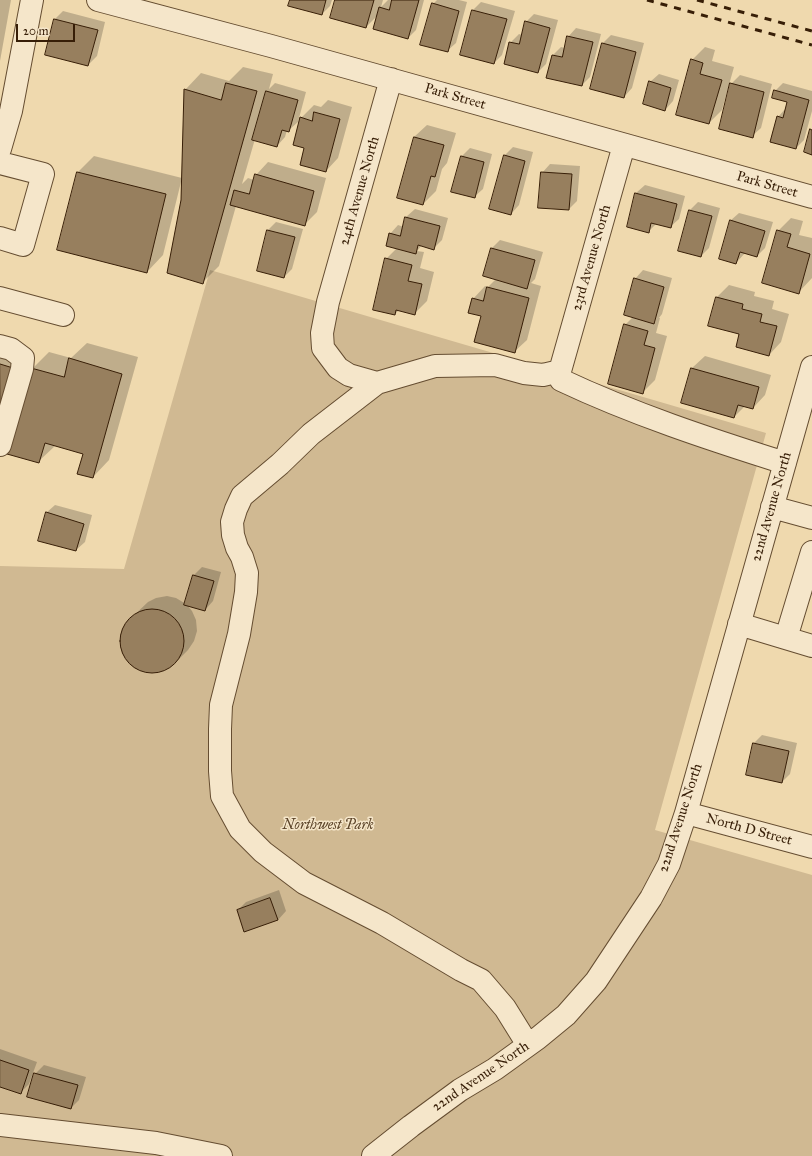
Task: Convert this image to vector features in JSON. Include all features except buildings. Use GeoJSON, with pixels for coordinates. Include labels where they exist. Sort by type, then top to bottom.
{"type":"FeatureCollection","features":[{"type":"Feature","properties":{"kind":"street"},"geometry":{"type":"LineString","coordinates":[[1,142],[11,111],[32,0]]}},
{"type":"Feature","properties":{"kind":"street","name":"Park Street"},"geometry":{"type":"LineString","coordinates":[[98,0],[391,80],[812,198]]}},
{"type":"Feature","properties":{"kind":"street","name":"24th Avenue North"},"geometry":{"type":"LineString","coordinates":[[377,383],[349,375],[338,368],[323,348],[322,333],[328,302],[391,80]]}},
{"type":"Feature","properties":{"kind":"street","name":"23rd Avenue North"},"geometry":{"type":"LineString","coordinates":[[560,371],[624,145]]}},
{"type":"Feature","properties":{"kind":"street"},"geometry":{"type":"LineString","coordinates":[[0,163],[43,174],[23,245],[0,238]]}},
{"type":"Feature","properties":{"kind":"street"},"geometry":{"type":"LineString","coordinates":[[0,298],[62,315]]}},
{"type":"Feature","properties":{"kind":"street"},"geometry":{"type":"LineString","coordinates":[[0,346],[11,349],[23,358],[22,369],[0,445]]}},
{"type":"Feature","properties":{"kind":"street"},"geometry":{"type":"LineString","coordinates":[[528,1045],[505,1008],[481,980],[461,970],[382,923],[304,884],[262,852],[240,829],[222,796],[220,757],[221,705],[239,634],[246,592],[247,573],[233,535],[232,522],[236,509],[242,496],[280,464],[311,434],[377,383],[435,366],[495,365],[524,373],[543,375],[560,371],[561,380],[628,409],[721,443],[785,463]]}},
{"type":"Feature","properties":{"kind":"street","name":"22nd Avenue North"},"geometry":{"type":"LineString","coordinates":[[373,1156],[460,1090],[495,1069],[566,1015],[596,981],[651,898],[669,864],[686,813],[812,367]]}},
{"type":"Feature","properties":{"kind":"street"},"geometry":{"type":"LineString","coordinates":[[772,507],[812,518]]}},
{"type":"Feature","properties":{"kind":"street"},"geometry":{"type":"LineString","coordinates":[[786,638],[812,552]]}},
{"type":"Feature","properties":{"kind":"street"},"geometry":{"type":"LineString","coordinates":[[739,624],[812,646]]}},
{"type":"Feature","properties":{"kind":"street","name":"North D Street"},"geometry":{"type":"LineString","coordinates":[[686,813],[812,847]]}},
{"type":"Feature","properties":{"kind":"street"},"geometry":{"type":"LineString","coordinates":[[0,1125],[156,1143],[221,1156]]}},
{"type":"Feature","properties":{"kind":"green space","name":"Northwest Park"},"geometry":{"type":"Polygon","coordinates":[[[210,270],[766,433],[655,830],[812,875],[812,1156],[0,1156],[0,566],[124,569],[210,270]]]}},
{"type":"Feature","properties":{"kind":"railway"},"geometry":{"type":"LineString","coordinates":[[647,0],[812,45]]}},
{"type":"Feature","properties":{"kind":"railway"},"geometry":{"type":"LineString","coordinates":[[697,0],[812,31]]}}]}
